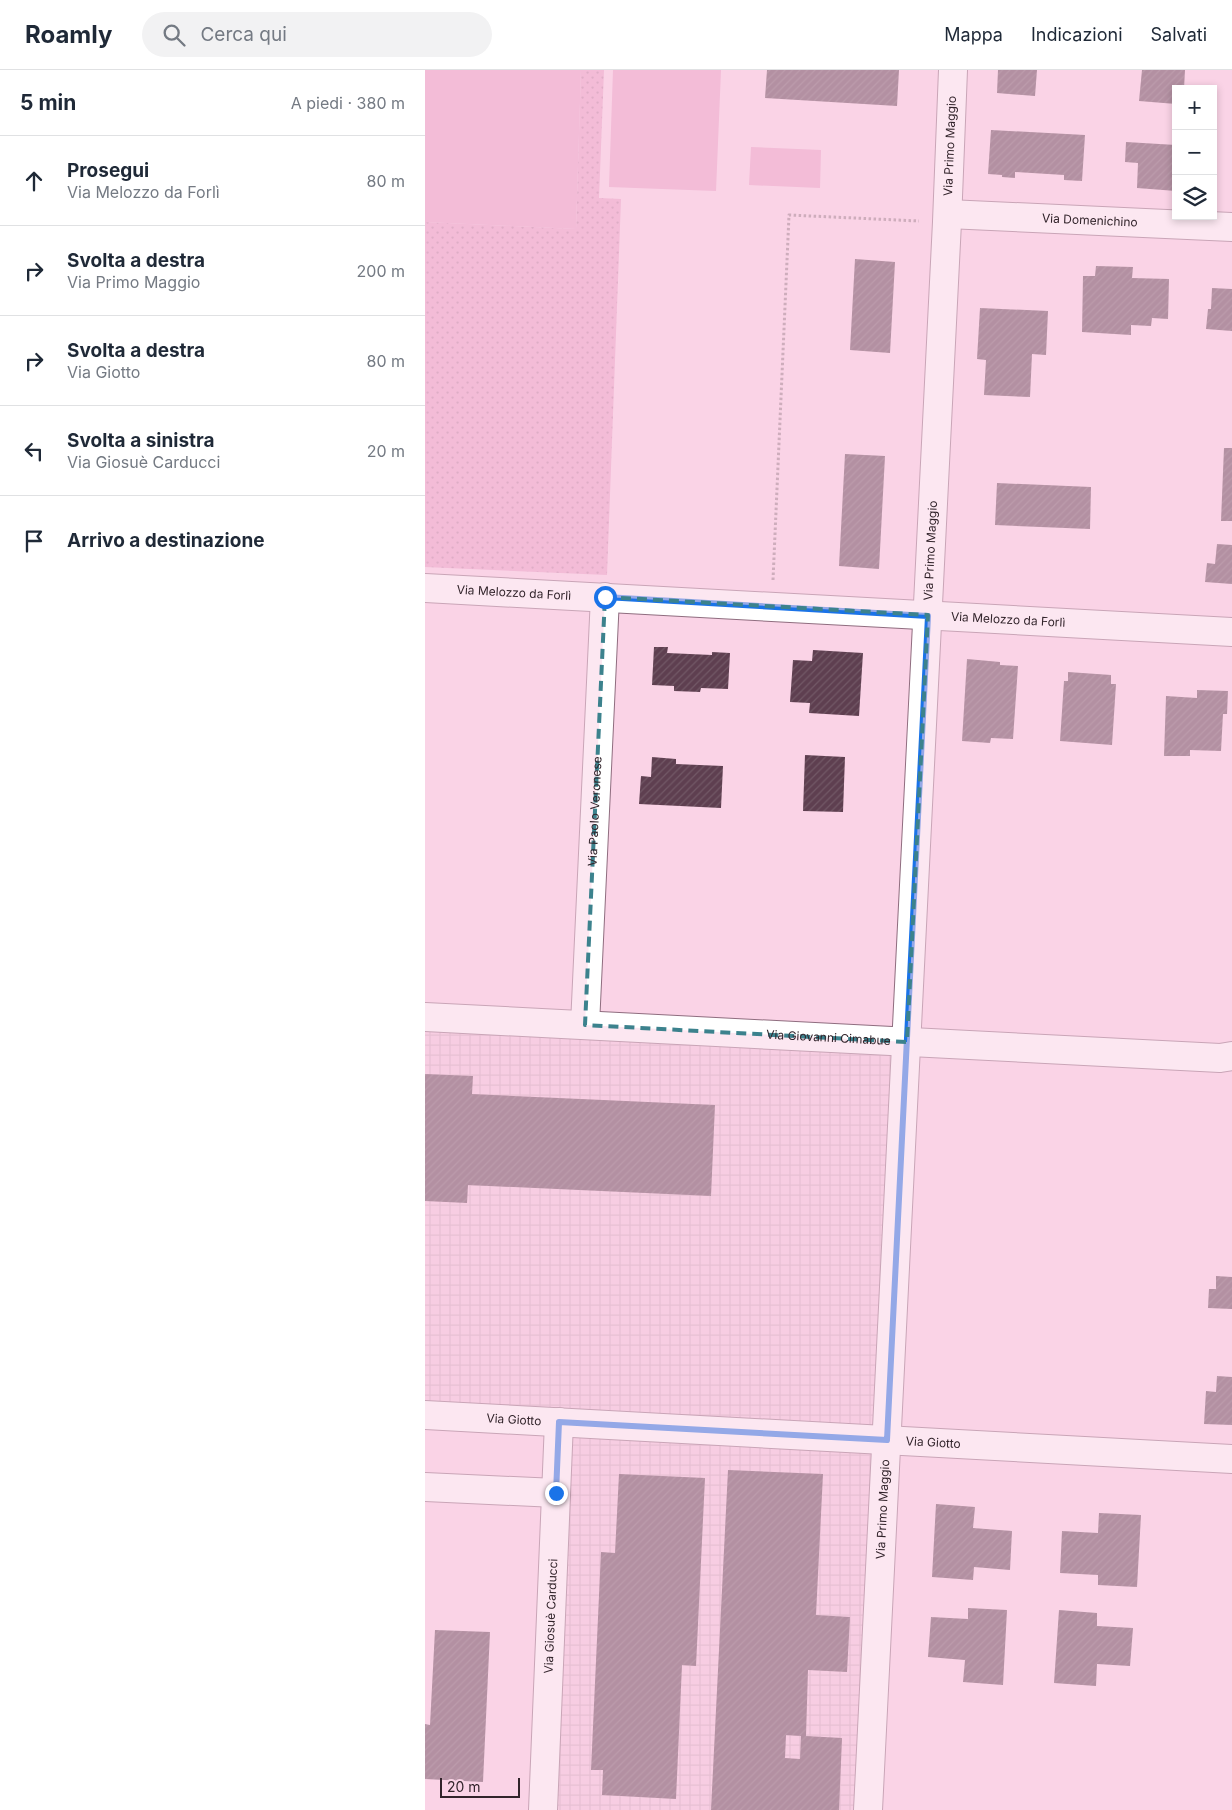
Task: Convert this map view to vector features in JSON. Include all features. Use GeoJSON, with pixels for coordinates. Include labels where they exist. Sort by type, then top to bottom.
{"type":"FeatureCollection","features":[{"type":"Feature","properties":{"kind":"street","name":"Via Primo Maggio"},"geometry":{"type":"LineString","coordinates":[[869,1810],[953,70]]}},
{"type":"Feature","properties":{"kind":"street","name":"Via Domenichino"},"geometry":{"type":"LineString","coordinates":[[947,218],[1232,227]]}},
{"type":"Feature","properties":{"kind":"street","name":"Via Melozzo da Forlì"},"geometry":{"type":"LineString","coordinates":[[425,588],[1232,632]]}},
{"type":"Feature","properties":{"kind":"street","name":"Via Paolo Veronese"},"geometry":{"type":"LineString","coordinates":[[585,1025],[605,597]]}},
{"type":"Feature","properties":{"kind":"street","name":"Via Giovanni Cimabue"},"geometry":{"type":"LineString","coordinates":[[425,1017],[1221,1058],[1232,1056]]}},
{"type":"Feature","properties":{"kind":"street","name":"Via Giotto"},"geometry":{"type":"LineString","coordinates":[[425,1415],[1232,1458]]}},
{"type":"Feature","properties":{"kind":"street","name":"Via Giosuè Carducci"},"geometry":{"type":"LineString","coordinates":[[543,1810],[559,1422]]}},
{"type":"Feature","properties":{"kind":"street"},"geometry":{"type":"LineString","coordinates":[[425,1487],[556,1493]]}},
{"type":"Feature","properties":{"kind":"path"},"geometry":{"type":"LineString","coordinates":[[772,607],[789,215],[947,218]]}},
{"type":"Feature","properties":{"kind":"highlighted area"},"geometry":{"type":"Polygon","coordinates":[[[605,597],[928,615],[907,1042],[585,1025],[605,597]]]}},
{"type":"Feature","properties":{"kind":"shaded area"},"geometry":{"type":"Polygon","coordinates":[[[425,70],[581,70],[576,229],[425,222],[425,70]]]}},
{"type":"Feature","properties":{"kind":"shaded area"},"geometry":{"type":"Polygon","coordinates":[[[581,70],[604,70],[599,198],[621,199],[607,575],[425,567],[425,222],[576,229],[581,70]]]}},
{"type":"Feature","properties":{"kind":"shaded area"},"geometry":{"type":"Polygon","coordinates":[[[613,70],[721,70],[716,191],[609,187],[613,70]]]}},
{"type":"Feature","properties":{"kind":"shaded area"},"geometry":{"type":"Polygon","coordinates":[[[751,147],[821,150],[820,188],[749,185],[751,147]]]}},
{"type":"Feature","properties":{"kind":"shaded area"},"geometry":{"type":"Polygon","coordinates":[[[425,1030],[896,1054],[855,1810],[554,1810],[571,1408],[425,1401],[425,1030]]]}},
{"type":"Feature","properties":{"kind":"building"},"geometry":{"type":"Polygon","coordinates":[[[767,70],[899,70],[897,106],[765,98],[767,70]]]}},
{"type":"Feature","properties":{"kind":"building"},"geometry":{"type":"Polygon","coordinates":[[[998,70],[1037,70],[1035,96],[997,93],[998,70]]]}},
{"type":"Feature","properties":{"kind":"building"},"geometry":{"type":"Polygon","coordinates":[[[1142,70],[1185,70],[1184,85],[1172,85],[1172,104],[1139,101],[1142,70]]]}},
{"type":"Feature","properties":{"kind":"building"},"geometry":{"type":"Polygon","coordinates":[[[991,130],[1085,135],[1082,181],[1064,180],[1064,175],[1015,172],[1015,178],[988,174],[991,130]]]}},
{"type":"Feature","properties":{"kind":"building"},"geometry":{"type":"Polygon","coordinates":[[[1126,142],[1172,145],[1172,191],[1137,188],[1138,163],[1125,162],[1126,142]]]}},
{"type":"Feature","properties":{"kind":"building"},"geometry":{"type":"Polygon","coordinates":[[[855,259],[895,262],[890,353],[850,350],[855,259]]]}},
{"type":"Feature","properties":{"kind":"building"},"geometry":{"type":"Polygon","coordinates":[[[1096,266],[1133,267],[1132,278],[1169,279],[1168,319],[1152,318],[1151,326],[1131,325],[1131,335],[1082,332],[1083,276],[1095,276],[1096,266]]]}},
{"type":"Feature","properties":{"kind":"building"},"geometry":{"type":"Polygon","coordinates":[[[1212,288],[1232,289],[1232,331],[1206,329],[1208,309],[1211,309],[1212,288]]]}},
{"type":"Feature","properties":{"kind":"building"},"geometry":{"type":"Polygon","coordinates":[[[980,308],[1048,311],[1046,355],[1032,354],[1030,397],[984,395],[986,360],[977,359],[980,308]]]}},
{"type":"Feature","properties":{"kind":"building"},"geometry":{"type":"Polygon","coordinates":[[[1224,448],[1232,448],[1232,521],[1221,521],[1224,448]]]}},
{"type":"Feature","properties":{"kind":"building"},"geometry":{"type":"Polygon","coordinates":[[[845,454],[885,456],[879,569],[839,566],[845,454]]]}},
{"type":"Feature","properties":{"kind":"building"},"geometry":{"type":"Polygon","coordinates":[[[997,483],[1091,487],[1090,529],[995,525],[997,483]]]}},
{"type":"Feature","properties":{"kind":"building"},"geometry":{"type":"Polygon","coordinates":[[[1217,544],[1232,545],[1232,584],[1205,582],[1207,563],[1215,564],[1217,544]]]}},
{"type":"Feature","properties":{"kind":"building"},"geometry":{"type":"Polygon","coordinates":[[[654,647],[668,647],[667,653],[712,655],[712,652],[730,653],[728,689],[701,688],[700,692],[674,691],[674,686],[652,685],[654,647]]]}},
{"type":"Feature","properties":{"kind":"building"},"geometry":{"type":"Polygon","coordinates":[[[813,650],[863,653],[859,716],[809,713],[810,703],[790,702],[793,660],[812,661],[813,650]]]}},
{"type":"Feature","properties":{"kind":"building"},"geometry":{"type":"Polygon","coordinates":[[[967,659],[1000,662],[1000,665],[1018,666],[1013,739],[991,738],[990,743],[962,741],[967,659]]]}},
{"type":"Feature","properties":{"kind":"building"},"geometry":{"type":"Polygon","coordinates":[[[1068,672],[1111,675],[1111,684],[1116,684],[1112,745],[1060,741],[1064,681],[1068,681],[1068,672]]]}},
{"type":"Feature","properties":{"kind":"building"},"geometry":{"type":"Polygon","coordinates":[[[1197,690],[1228,691],[1227,714],[1223,714],[1221,751],[1190,750],[1190,756],[1164,756],[1166,696],[1197,698],[1197,690]]]}},
{"type":"Feature","properties":{"kind":"building"},"geometry":{"type":"Polygon","coordinates":[[[805,755],[845,757],[843,812],[803,811],[805,755]]]}},
{"type":"Feature","properties":{"kind":"building"},"geometry":{"type":"Polygon","coordinates":[[[652,757],[676,759],[676,764],[723,766],[721,808],[639,804],[641,776],[651,777],[652,757]]]}},
{"type":"Feature","properties":{"kind":"building"},"geometry":{"type":"Polygon","coordinates":[[[425,1074],[473,1076],[472,1094],[715,1105],[711,1196],[468,1185],[467,1203],[425,1201],[425,1074]]]}},
{"type":"Feature","properties":{"kind":"building"},"geometry":{"type":"Polygon","coordinates":[[[1216,1276],[1232,1277],[1232,1309],[1208,1308],[1209,1289],[1216,1289],[1216,1276]]]}},
{"type":"Feature","properties":{"kind":"building"},"geometry":{"type":"Polygon","coordinates":[[[1217,1376],[1232,1377],[1232,1425],[1204,1424],[1206,1391],[1216,1392],[1217,1376]]]}},
{"type":"Feature","properties":{"kind":"building"},"geometry":{"type":"Polygon","coordinates":[[[728,1470],[823,1474],[816,1615],[850,1617],[847,1672],[808,1670],[806,1736],[842,1738],[839,1810],[711,1810],[728,1470]],[[786,1735],[785,1758],[800,1759],[801,1736],[786,1735]]]}},
{"type":"Feature","properties":{"kind":"building"},"geometry":{"type":"Polygon","coordinates":[[[619,1474],[705,1478],[696,1666],[682,1665],[676,1799],[602,1795],[603,1770],[591,1770],[601,1552],[615,1553],[619,1474]]]}},
{"type":"Feature","properties":{"kind":"building"},"geometry":{"type":"Polygon","coordinates":[[[936,1504],[975,1507],[973,1528],[1012,1531],[1010,1570],[974,1567],[973,1580],[932,1577],[936,1504]]]}},
{"type":"Feature","properties":{"kind":"building"},"geometry":{"type":"Polygon","coordinates":[[[1099,1513],[1141,1515],[1137,1587],[1098,1585],[1098,1575],[1060,1573],[1062,1531],[1098,1533],[1099,1513]]]}},
{"type":"Feature","properties":{"kind":"building"},"geometry":{"type":"Polygon","coordinates":[[[968,1608],[1007,1610],[1003,1685],[963,1682],[965,1660],[928,1657],[931,1617],[968,1619],[968,1608]]]}},
{"type":"Feature","properties":{"kind":"building"},"geometry":{"type":"Polygon","coordinates":[[[1059,1610],[1097,1613],[1097,1626],[1133,1628],[1130,1666],[1097,1664],[1096,1686],[1054,1683],[1059,1610]]]}},
{"type":"Feature","properties":{"kind":"building"},"geometry":{"type":"Polygon","coordinates":[[[435,1630],[490,1632],[483,1782],[425,1779],[425,1724],[430,1725],[435,1630]]]}},
{"type":"Feature","properties":{"kind":"route"},"geometry":{"type":"LineString","coordinates":[[556,1493],[559,1422],[887,1440],[928,616],[605,597]]}}]}
